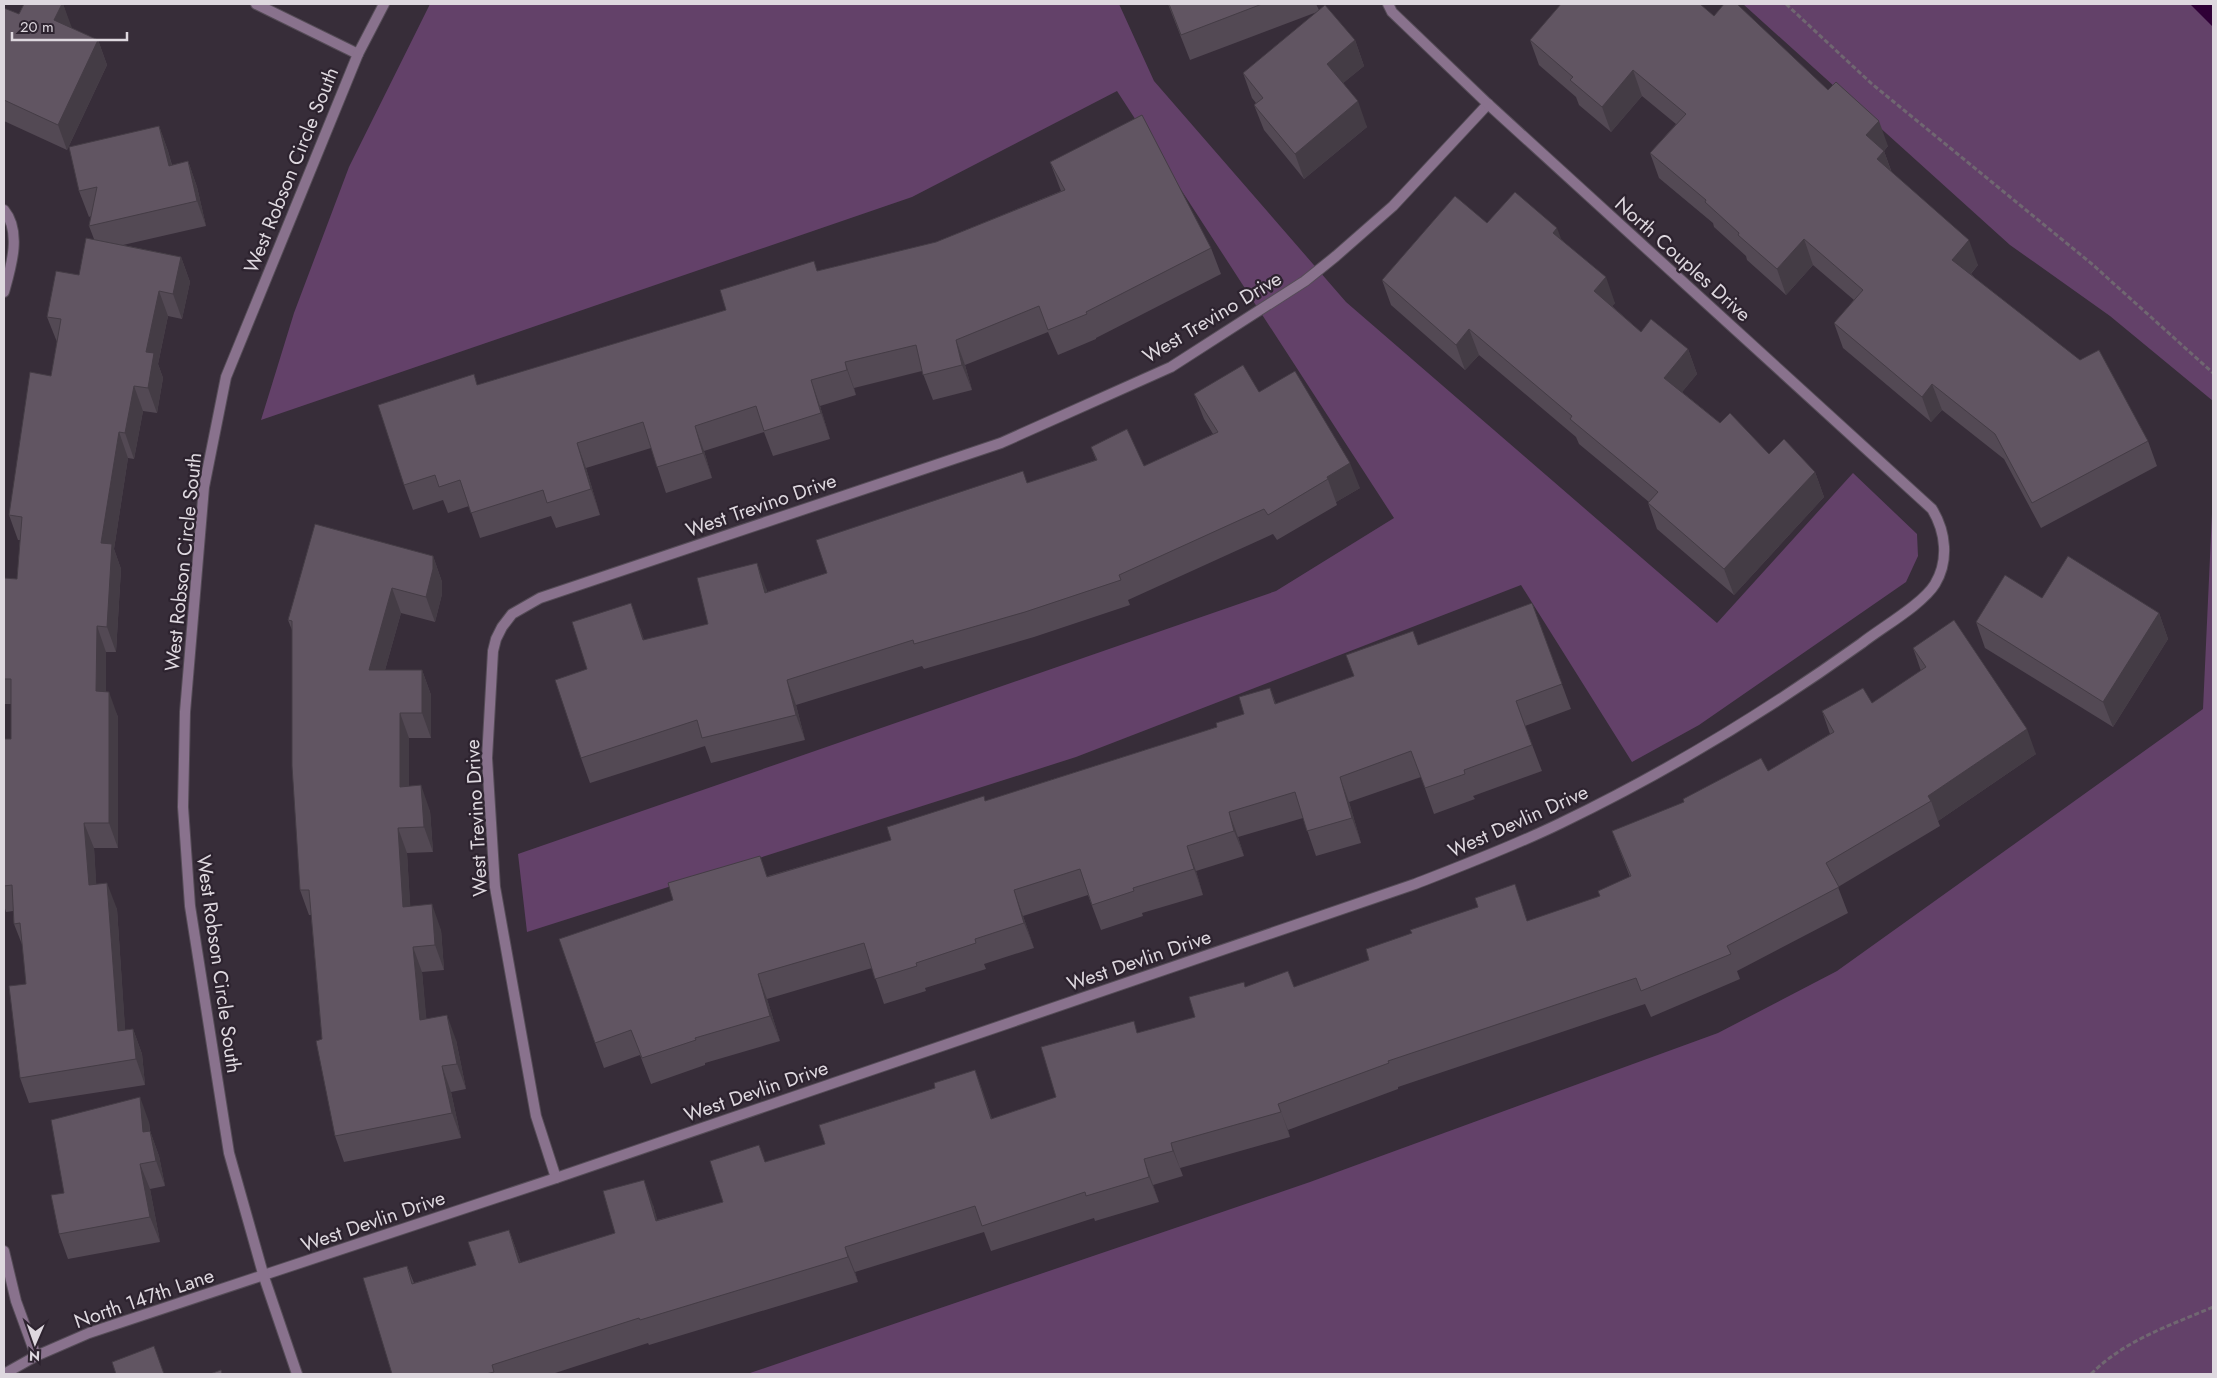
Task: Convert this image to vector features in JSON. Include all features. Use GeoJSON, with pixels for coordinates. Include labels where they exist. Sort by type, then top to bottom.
{"type":"FeatureCollection","features":[{"type":"Feature","properties":{"kind":"street"},"geometry":{"type":"LineString","coordinates":[[256,4],[358,54]]}},
{"type":"Feature","properties":{"kind":"street","name":"West Robson Circle South"},"geometry":{"type":"LineString","coordinates":[[297,1374],[264,1277],[229,1153],[190,906],[183,807],[185,712],[204,487],[226,377],[358,54],[384,4]]}},
{"type":"Feature","properties":{"kind":"street","name":"North Couples Drive"},"geometry":{"type":"LineString","coordinates":[[1388,4],[1392,12],[1488,104],[1932,509],[1943,532],[1944,544]]}},
{"type":"Feature","properties":{"kind":"street","name":"West Trevino Drive"},"geometry":{"type":"LineString","coordinates":[[556,1178],[536,1116],[495,887],[486,758],[493,651],[502,627],[512,614],[540,598],[1001,443],[1171,367],[1305,281],[1336,256],[1393,206],[1488,104]]}},
{"type":"Feature","properties":{"kind":"street"},"geometry":{"type":"LineString","coordinates":[[4,292],[11,266],[13,247],[13,231],[6,213]]}},
{"type":"Feature","properties":{"kind":"street","name":"West Devlin Drive"},"geometry":{"type":"LineString","coordinates":[[264,1277],[1415,884],[1560,823],[1627,790],[1758,714],[1912,606],[1927,595],[1935,584],[1941,571],[1944,544]]}},
{"type":"Feature","properties":{"kind":"street"},"geometry":{"type":"LineString","coordinates":[[4,1251],[16,1301],[36,1356]]}},
{"type":"Feature","properties":{"kind":"street","name":"North 147th Lane"},"geometry":{"type":"LineString","coordinates":[[4,1374],[36,1356],[89,1333],[264,1277]]}},
{"type":"Feature","properties":{"kind":"path"},"geometry":{"type":"LineString","coordinates":[[1786,4],[1872,84],[2092,264],[2213,373]]}},
{"type":"Feature","properties":{"kind":"path"},"geometry":{"type":"LineString","coordinates":[[2091,1374],[2113,1354],[2131,1342],[2213,1307]]}},
{"type":"Feature","properties":{"kind":"shaded area"},"geometry":{"type":"Polygon","coordinates":[[[430,4],[1119,4],[1154,81],[1346,302],[1717,623],[1853,473],[1917,534],[1918,556],[1906,582],[1699,725],[1632,762],[1521,585],[1076,757],[527,932],[518,854],[1276,591],[1394,518],[1117,91],[912,197],[261,420],[294,313],[349,167],[430,4]]]}},
{"type":"Feature","properties":{"kind":"shaded area"},"geometry":{"type":"Polygon","coordinates":[[[1743,4],[2213,4],[2213,401],[2110,316],[2010,245],[1743,4]]]}},
{"type":"Feature","properties":{"kind":"shaded area"},"geometry":{"type":"Polygon","coordinates":[[[2190,4],[2213,4],[2213,27],[2190,4]]]}},
{"type":"Feature","properties":{"kind":"shaded area"},"geometry":{"type":"Polygon","coordinates":[[[2213,492],[2213,1374],[747,1374],[1310,1182],[1718,1033],[1837,971],[2203,709],[2213,492]]]}},
{"type":"Feature","properties":{"kind":"building"},"geometry":{"type":"Polygon","coordinates":[[[24,4],[62,4],[54,20],[98,40],[58,125],[4,100],[4,8],[19,14],[24,4]]]}},
{"type":"Feature","properties":{"kind":"building"},"geometry":{"type":"Polygon","coordinates":[[[1169,4],[1262,4],[1181,35],[1169,4]]]}},
{"type":"Feature","properties":{"kind":"building"},"geometry":{"type":"Polygon","coordinates":[[[1561,4],[1700,4],[1714,16],[1724,4],[1737,4],[1828,90],[1836,82],[1879,121],[1866,135],[1884,151],[1877,159],[1969,240],[1952,260],[2080,360],[2099,350],[2148,441],[2032,503],[1995,434],[1932,384],[1922,397],[1834,323],[1863,290],[1804,239],[1777,269],[1738,235],[1739,233],[1705,202],[1706,200],[1650,153],[1686,114],[1633,70],[1602,107],[1570,80],[1573,77],[1530,40],[1561,4]]]}},
{"type":"Feature","properties":{"kind":"building"},"geometry":{"type":"Polygon","coordinates":[[[1325,5],[1355,40],[1327,64],[1358,101],[1295,154],[1254,105],[1263,98],[1243,73],[1325,5]]]}},
{"type":"Feature","properties":{"kind":"building"},"geometry":{"type":"Polygon","coordinates":[[[1142,115],[1211,248],[1086,312],[1087,314],[1048,330],[1039,306],[956,340],[962,365],[923,375],[916,345],[845,362],[847,370],[811,380],[821,413],[764,431],[756,406],[695,426],[703,453],[657,467],[643,422],[577,443],[591,489],[547,503],[543,490],[471,513],[460,480],[439,487],[435,475],[404,485],[378,405],[474,374],[477,385],[726,310],[720,290],[814,261],[817,271],[936,242],[1065,190],[1050,162],[1142,115]]]}},
{"type":"Feature","properties":{"kind":"building"},"geometry":{"type":"Polygon","coordinates":[[[159,126],[169,166],[188,161],[197,201],[89,226],[97,187],[79,191],[69,147],[159,126]]]}},
{"type":"Feature","properties":{"kind":"building"},"geometry":{"type":"Polygon","coordinates":[[[1515,192],[1557,228],[1553,233],[1606,277],[1594,291],[1641,332],[1651,319],[1688,349],[1664,378],[1720,423],[1730,413],[1769,454],[1784,439],[1815,472],[1724,569],[1648,503],[1658,492],[1570,419],[1572,416],[1469,329],[1456,345],[1382,280],[1455,196],[1487,223],[1515,192]]]}},
{"type":"Feature","properties":{"kind":"building"},"geometry":{"type":"Polygon","coordinates":[[[86,238],[181,257],[173,294],[159,291],[146,352],[154,353],[148,388],[134,386],[125,433],[119,432],[101,543],[112,544],[107,627],[97,626],[96,691],[109,692],[109,823],[84,823],[89,885],[107,883],[118,1031],[133,1029],[136,1059],[20,1078],[9,986],[26,984],[20,923],[14,924],[12,885],[4,886],[4,739],[11,739],[11,679],[4,679],[4,578],[17,579],[22,517],[9,515],[30,372],[51,376],[61,319],[47,317],[56,271],[79,275],[86,238]]]}},
{"type":"Feature","properties":{"kind":"building"},"geometry":{"type":"Polygon","coordinates":[[[1243,365],[1259,392],[1295,371],[1350,463],[1327,477],[1328,479],[1268,515],[1264,509],[1119,575],[1121,580],[1025,612],[914,644],[913,640],[787,680],[796,715],[702,738],[697,720],[581,758],[555,680],[587,669],[572,622],[631,603],[643,640],[708,624],[697,578],[757,563],[765,593],[827,573],[816,540],[1023,471],[1027,483],[1097,460],[1091,447],[1127,429],[1144,466],[1218,432],[1194,394],[1243,365]]]}},
{"type":"Feature","properties":{"kind":"building"},"geometry":{"type":"Polygon","coordinates":[[[315,524],[433,556],[433,569],[426,597],[392,588],[369,670],[422,670],[422,713],[400,713],[400,787],[421,785],[424,827],[398,828],[403,907],[432,904],[435,945],[413,947],[420,1020],[447,1015],[457,1064],[442,1066],[452,1113],[335,1136],[316,1041],[322,1039],[309,890],[300,890],[292,766],[292,621],[288,620],[315,524]]]}},
{"type":"Feature","properties":{"kind":"building"},"geometry":{"type":"Polygon","coordinates":[[[2068,556],[2159,613],[2103,702],[1976,622],[2005,575],[2042,598],[2068,556]]]}},
{"type":"Feature","properties":{"kind":"building"},"geometry":{"type":"Polygon","coordinates":[[[1532,603],[1562,684],[1516,701],[1532,745],[1464,770],[1465,774],[1425,788],[1411,751],[1340,777],[1352,818],[1307,831],[1295,792],[1229,812],[1234,831],[1187,846],[1194,869],[1133,888],[1134,891],[1092,905],[1080,869],[1014,890],[1024,923],[975,939],[976,943],[916,963],[917,966],[875,979],[864,943],[758,974],[770,1016],[695,1038],[696,1040],[642,1058],[631,1030],[595,1043],[559,939],[673,900],[668,883],[760,856],[767,877],[891,840],[887,827],[984,796],[985,801],[1217,727],[1216,723],[1244,714],[1239,697],[1270,688],[1275,704],[1354,676],[1346,655],[1413,631],[1418,645],[1532,603]]]}},
{"type":"Feature","properties":{"kind":"building"},"geometry":{"type":"Polygon","coordinates":[[[1954,620],[2027,729],[1928,796],[1931,801],[1826,863],[1839,887],[1727,946],[1731,954],[1641,991],[1636,978],[1388,1061],[1389,1063],[1278,1104],[1281,1112],[1171,1143],[1173,1151],[1144,1159],[1149,1177],[1086,1196],[1085,1192],[982,1226],[975,1206],[845,1247],[848,1257],[640,1320],[639,1318],[492,1365],[494,1372],[486,1374],[392,1374],[363,1278],[407,1266],[412,1284],[476,1265],[468,1242],[509,1230],[519,1263],[615,1233],[603,1191],[644,1180],[656,1221],[723,1202],[710,1161],[759,1145],[765,1162],[825,1144],[819,1125],[935,1088],[934,1083],[975,1070],[991,1119],[1056,1097],[1041,1047],[1134,1021],[1137,1033],[1195,1017],[1189,997],[1244,982],[1245,987],[1288,971],[1294,987],[1369,960],[1366,949],[1412,933],[1410,930],[1478,907],[1475,898],[1515,884],[1527,921],[1600,896],[1598,891],[1631,876],[1612,831],[1684,802],[1683,799],[1761,758],[1768,771],[1834,732],[1822,711],[1863,688],[1872,703],[1926,667],[1913,648],[1954,620]]]}},
{"type":"Feature","properties":{"kind":"building"},"geometry":{"type":"Polygon","coordinates":[[[140,1097],[143,1132],[150,1131],[156,1161],[140,1164],[150,1217],[59,1234],[51,1195],[64,1193],[51,1120],[140,1097]]]}},
{"type":"Feature","properties":{"kind":"building"},"geometry":{"type":"Polygon","coordinates":[[[154,1346],[164,1374],[116,1374],[112,1362],[154,1346]]]}},
{"type":"Feature","properties":{"kind":"building"},"geometry":{"type":"Polygon","coordinates":[[[221,1370],[222,1374],[210,1374],[221,1370]]]}}]}
